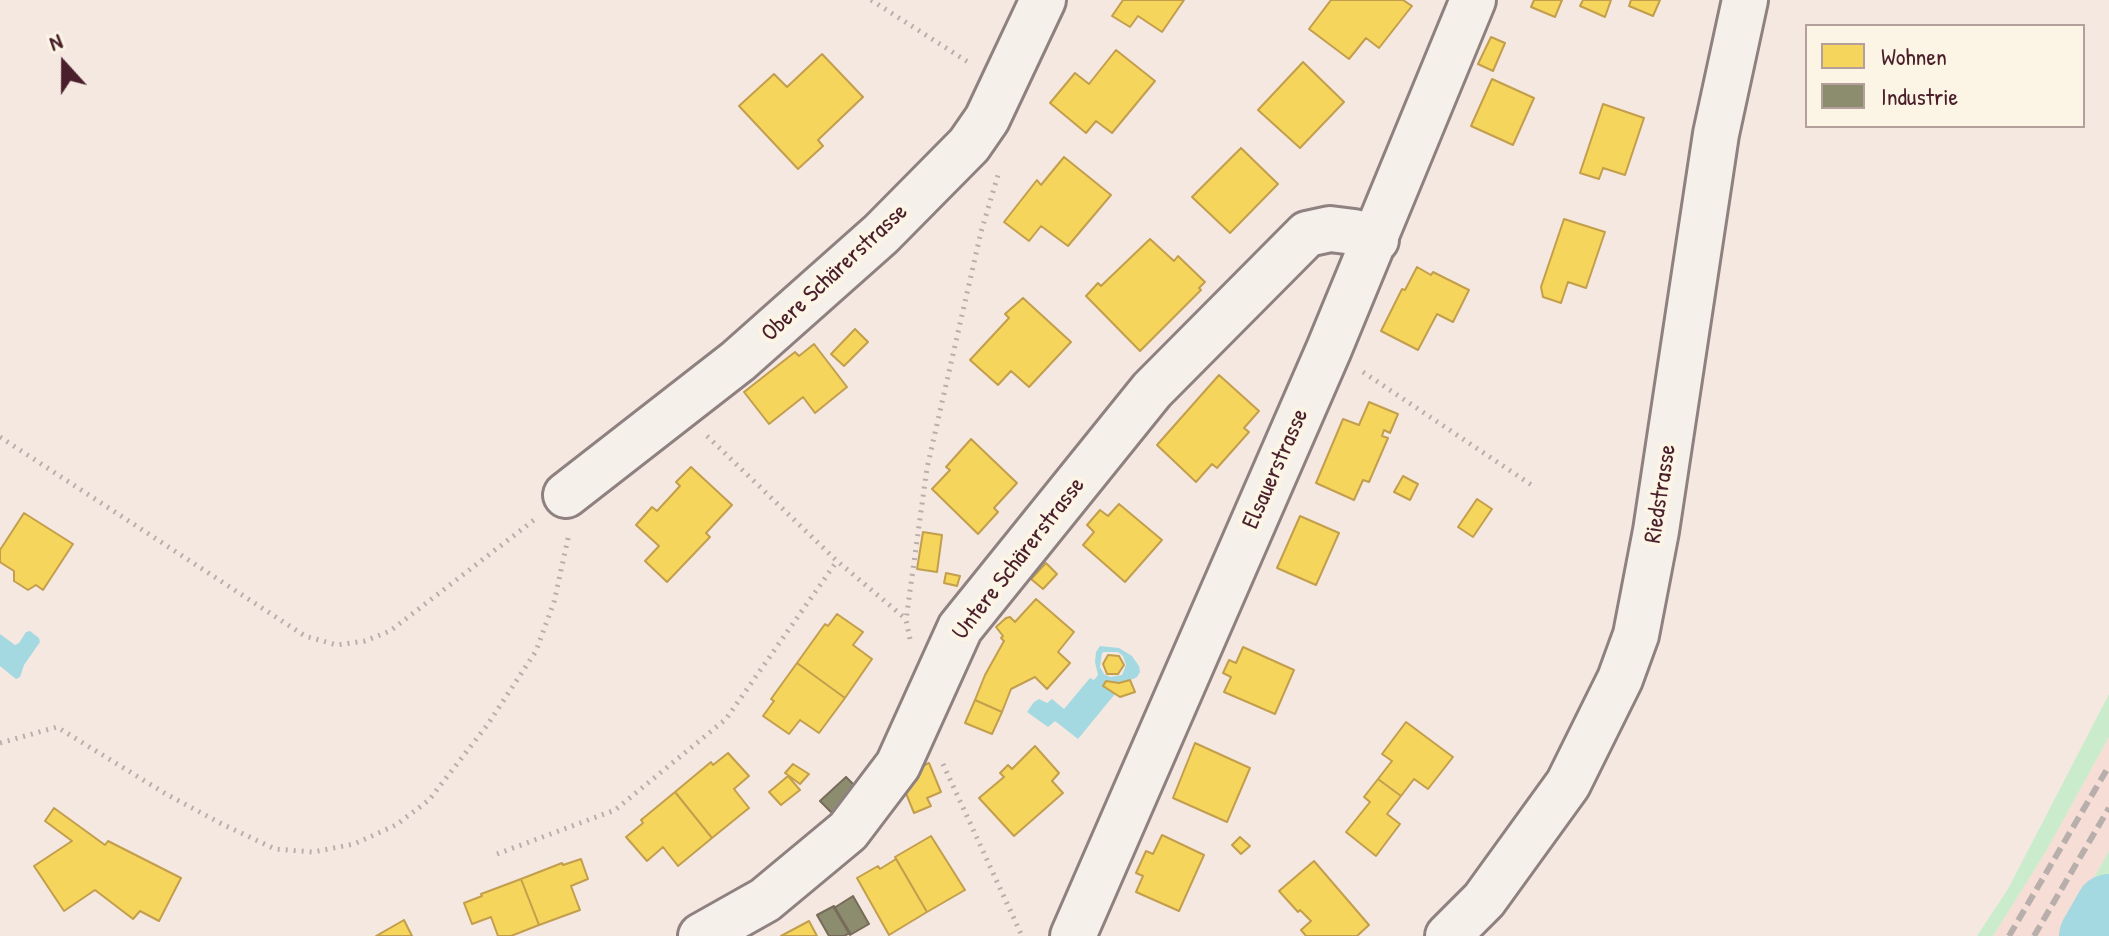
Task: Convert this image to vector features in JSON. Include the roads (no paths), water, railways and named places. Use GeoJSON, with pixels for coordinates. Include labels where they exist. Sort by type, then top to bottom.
{"type":"FeatureCollection","features":[{"type":"Feature","properties":{"kind":"street","name":"Obere Schärerstrasse"},"geometry":{"type":"LineString","coordinates":[[566,495],[738,361],[881,234],[969,145],[987,119],[1043,0]]}},
{"type":"Feature","properties":{"kind":"street","name":"Elsauerstrasse"},"geometry":{"type":"LineString","coordinates":[[1073,936],[1376,240],[1473,0]]}},
{"type":"Feature","properties":{"kind":"street","name":"Riedstrasse"},"geometry":{"type":"LineString","coordinates":[[1448,936],[1484,900],[1568,784],[1620,679],[1636,635],[1656,531],[1716,134],[1745,0]]}},
{"type":"Feature","properties":{"kind":"street","name":"Untere Schärerstrasse"},"geometry":{"type":"LineString","coordinates":[[701,936],[765,900],[848,831],[898,765],[960,628],[1152,390],[1307,234],[1330,229],[1354,232],[1376,240]]}},
{"type":"Feature","properties":{"kind":"water"},"geometry":{"type":"Polygon","coordinates":[[[30,631],[40,642],[16,679],[0,666],[0,634],[15,645],[30,631]]]}},
{"type":"Feature","properties":{"kind":"water"},"geometry":{"type":"Polygon","coordinates":[[[1100,646],[1119,648],[1132,656],[1140,672],[1133,679],[1119,683],[1107,681],[1103,685],[1115,694],[1078,739],[1055,721],[1048,727],[1027,712],[1039,699],[1047,703],[1052,699],[1064,709],[1090,678],[1094,680],[1098,675],[1096,652],[1100,646]],[[1118,652],[1102,653],[1100,667],[1110,677],[1122,675],[1126,665],[1118,652]]]}},
{"type":"Feature","properties":{"kind":"waterway"},"geometry":{"type":"LineString","coordinates":[[2093,936],[2109,908]]}},
{"type":"Feature","properties":{"kind":"railway"},"geometry":{"type":"LineString","coordinates":[[2009,936],[2109,766]]}},
{"type":"Feature","properties":{"kind":"railway"},"geometry":{"type":"LineString","coordinates":[[2034,936],[2109,808]]}}]}
